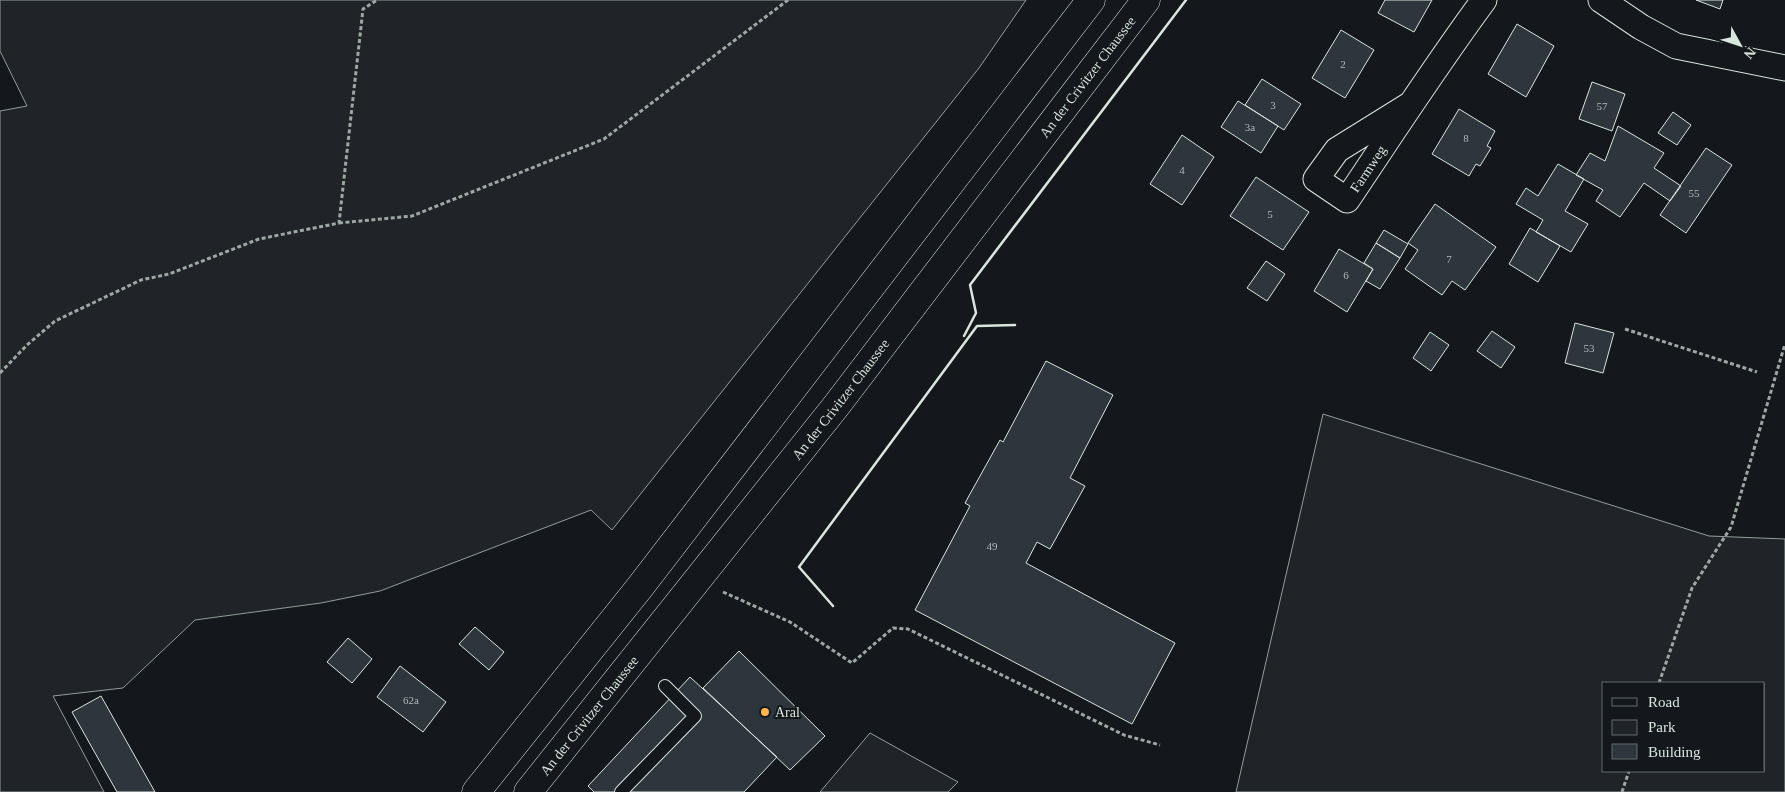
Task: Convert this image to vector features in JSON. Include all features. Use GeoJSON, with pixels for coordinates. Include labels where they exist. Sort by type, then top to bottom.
{"type":"FeatureCollection","features":[{"type":"Feature","properties":{"kind":"main road"},"geometry":{"type":"LineString","coordinates":[[476,792],[640,587],[1091,0]]}},
{"type":"Feature","properties":{"kind":"main road","name":"An der Crivitzer Chaussee"},"geometry":{"type":"LineString","coordinates":[[528,792],[836,406],[1146,0]]}},
{"type":"Feature","properties":{"kind":"street"},"geometry":{"type":"LineString","coordinates":[[1411,104],[1484,0]]}},
{"type":"Feature","properties":{"kind":"street"},"geometry":{"type":"LineString","coordinates":[[1601,0],[1641,27],[1676,46],[1785,68]]}},
{"type":"Feature","properties":{"kind":"lane"},"geometry":{"type":"LineString","coordinates":[[621,792],[695,716],[665,686]]}},
{"type":"Feature","properties":{"kind":"path"},"geometry":{"type":"LineString","coordinates":[[339,223],[363,9],[377,0]]}},
{"type":"Feature","properties":{"kind":"path"},"geometry":{"type":"LineString","coordinates":[[0,373],[27,345],[55,322],[141,280],[168,274],[259,239],[339,223],[412,216],[604,139],[788,0]]}},
{"type":"Feature","properties":{"kind":"path"},"geometry":{"type":"LineString","coordinates":[[1625,329],[1757,372]]}},
{"type":"Feature","properties":{"kind":"path"},"geometry":{"type":"LineString","coordinates":[[1659,682],[1692,588],[1732,527],[1785,344]]}},
{"type":"Feature","properties":{"kind":"path"},"geometry":{"type":"LineString","coordinates":[[719,589],[790,622],[852,662],[893,628],[908,629],[1124,735],[1160,746]]}},
{"type":"Feature","properties":{"kind":"path"},"geometry":{"type":"LineString","coordinates":[[1622,792],[1629,772]]}},
{"type":"Feature","properties":{"kind":"green space"},"geometry":{"type":"Polygon","coordinates":[[[0,0],[1026,0],[979,68],[612,530],[591,510],[380,591],[321,603],[195,620],[123,688],[53,696],[104,792],[0,792],[0,111],[27,106],[0,51],[0,0]]]}},
{"type":"Feature","properties":{"kind":"green space"},"geometry":{"type":"Polygon","coordinates":[[[1323,414],[1709,536],[1785,539],[1785,792],[1236,792],[1323,414]]]}},
{"type":"Feature","properties":{"kind":"green space"},"geometry":{"type":"Polygon","coordinates":[[[870,733],[958,782],[948,792],[820,792],[870,733]]]}},
{"type":"Feature","properties":{"kind":"building"},"geometry":{"type":"Polygon","coordinates":[[[1385,0],[1432,0],[1414,32],[1378,13],[1385,0]]]}},
{"type":"Feature","properties":{"kind":"building"},"geometry":{"type":"Polygon","coordinates":[[[1696,0],[1723,0],[1720,9],[1696,0]]]}},
{"type":"Feature","properties":{"kind":"building"},"geometry":{"type":"Polygon","coordinates":[[[1517,24],[1554,46],[1526,97],[1488,74],[1517,24]]]}},
{"type":"Feature","properties":{"kind":"building"},"geometry":{"type":"Polygon","coordinates":[[[1341,30],[1374,50],[1345,98],[1312,78],[1341,30]]]}},
{"type":"Feature","properties":{"kind":"building"},"geometry":{"type":"Polygon","coordinates":[[[1262,79],[1301,104],[1284,130],[1245,105],[1262,79]]]}},
{"type":"Feature","properties":{"kind":"building"},"geometry":{"type":"Polygon","coordinates":[[[1592,82],[1625,94],[1612,131],[1579,119],[1592,82]]]}},
{"type":"Feature","properties":{"kind":"building"},"geometry":{"type":"Polygon","coordinates":[[[1238,101],[1278,126],[1261,153],[1221,127],[1238,101]]]}},
{"type":"Feature","properties":{"kind":"building"},"geometry":{"type":"Polygon","coordinates":[[[1459,109],[1495,131],[1487,146],[1491,148],[1480,166],[1476,164],[1469,176],[1432,154],[1459,109]]]}},
{"type":"Feature","properties":{"kind":"building"},"geometry":{"type":"Polygon","coordinates":[[[1673,112],[1691,125],[1677,145],[1658,133],[1673,112]]]}},
{"type":"Feature","properties":{"kind":"building"},"geometry":{"type":"Polygon","coordinates":[[[1618,126],[1664,153],[1654,168],[1681,186],[1670,201],[1644,183],[1620,217],[1596,201],[1603,190],[1576,175],[1590,153],[1605,161],[1618,126]]]}},
{"type":"Feature","properties":{"kind":"building"},"geometry":{"type":"Polygon","coordinates":[[[1182,135],[1214,157],[1182,205],[1150,184],[1182,135]]]}},
{"type":"Feature","properties":{"kind":"building"},"geometry":{"type":"Polygon","coordinates":[[[1706,148],[1732,165],[1686,233],[1660,215],[1706,148]]]}},
{"type":"Feature","properties":{"kind":"building"},"geometry":{"type":"Polygon","coordinates":[[[1558,164],[1584,179],[1565,211],[1588,224],[1571,252],[1536,232],[1543,220],[1516,204],[1526,188],[1538,196],[1558,164]]]}},
{"type":"Feature","properties":{"kind":"building"},"geometry":{"type":"Polygon","coordinates":[[[1256,177],[1309,212],[1283,250],[1230,216],[1256,177]]]}},
{"type":"Feature","properties":{"kind":"building"},"geometry":{"type":"Polygon","coordinates":[[[1435,204],[1496,247],[1465,290],[1452,281],[1442,295],[1405,269],[1418,250],[1408,243],[1435,204]]]}},
{"type":"Feature","properties":{"kind":"building"},"geometry":{"type":"Polygon","coordinates":[[[1530,228],[1560,246],[1538,282],[1509,264],[1530,228]]]}},
{"type":"Feature","properties":{"kind":"building"},"geometry":{"type":"Polygon","coordinates":[[[1384,230],[1408,244],[1400,258],[1376,243],[1384,230]]]}},
{"type":"Feature","properties":{"kind":"building"},"geometry":{"type":"Polygon","coordinates":[[[1376,243],[1400,258],[1380,289],[1366,281],[1373,269],[1364,263],[1376,243]]]}},
{"type":"Feature","properties":{"kind":"building"},"geometry":{"type":"Polygon","coordinates":[[[1339,249],[1373,269],[1347,312],[1314,291],[1339,249]]]}},
{"type":"Feature","properties":{"kind":"building"},"geometry":{"type":"Polygon","coordinates":[[[1266,261],[1285,274],[1267,301],[1247,288],[1266,261]]]}},
{"type":"Feature","properties":{"kind":"building"},"geometry":{"type":"Polygon","coordinates":[[[1575,323],[1614,333],[1603,373],[1565,363],[1575,323]]]}},
{"type":"Feature","properties":{"kind":"building"},"geometry":{"type":"Polygon","coordinates":[[[1492,331],[1515,347],[1501,368],[1477,351],[1492,331]]]}},
{"type":"Feature","properties":{"kind":"building"},"geometry":{"type":"Polygon","coordinates":[[[1430,332],[1449,345],[1431,371],[1413,358],[1430,332]]]}},
{"type":"Feature","properties":{"kind":"building"},"geometry":{"type":"Polygon","coordinates":[[[1046,361],[1113,395],[1070,478],[1085,486],[1050,549],[1037,542],[1026,563],[1175,643],[1132,724],[915,610],[970,506],[965,503],[1000,440],[1003,442],[1046,361]]]}},
{"type":"Feature","properties":{"kind":"building"},"geometry":{"type":"Polygon","coordinates":[[[475,627],[504,652],[489,670],[459,644],[475,627]]]}},
{"type":"Feature","properties":{"kind":"building"},"geometry":{"type":"Polygon","coordinates":[[[348,638],[372,659],[352,683],[327,662],[348,638]]]}},
{"type":"Feature","properties":{"kind":"building","name":"Aral"},"geometry":{"type":"Polygon","coordinates":[[[739,651],[825,736],[790,770],[703,688],[739,651]]]}},
{"type":"Feature","properties":{"kind":"building"},"geometry":{"type":"Polygon","coordinates":[[[400,666],[446,702],[423,732],[377,697],[400,666]]]}},
{"type":"Feature","properties":{"kind":"building"},"geometry":{"type":"Polygon","coordinates":[[[690,677],[777,757],[744,792],[594,792],[588,786],[690,677]]]}},
{"type":"Feature","properties":{"kind":"building"},"geometry":{"type":"Polygon","coordinates":[[[101,696],[155,792],[117,792],[72,712],[101,696]]]}},
{"type":"Feature","properties":{"kind":"wall"},"geometry":{"type":"LineString","coordinates":[[964,336],[976,313],[970,285],[1186,0]]}},
{"type":"Feature","properties":{"kind":"wall"},"geometry":{"type":"LineString","coordinates":[[833,606],[799,567],[977,326],[1015,325]]}},
{"type":"Feature","properties":{"kind":"place","name":"Aral"},"geometry":{"type":"Point","coordinates":[765,712]}}]}
